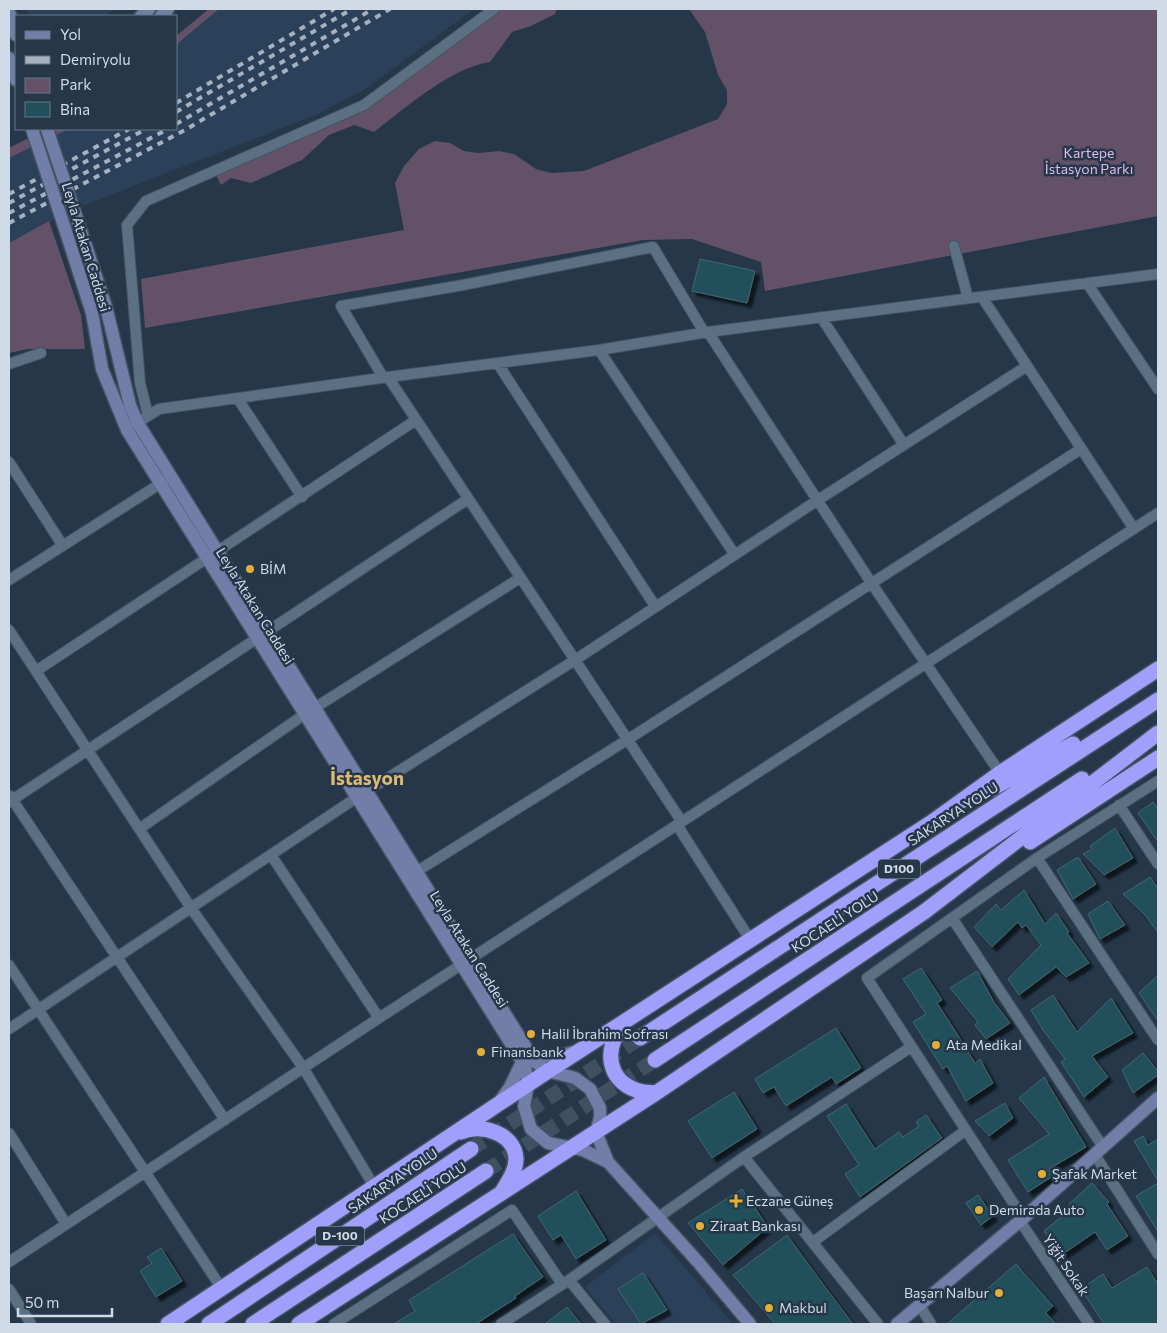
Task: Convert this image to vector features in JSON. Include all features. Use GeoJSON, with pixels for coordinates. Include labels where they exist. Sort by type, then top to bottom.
{"type":"FeatureCollection","features":[{"type":"Feature","properties":{"kind":"highway"},"geometry":{"type":"LineString","coordinates":[[168,1324],[375,1188],[548,1071],[752,941],[932,822],[1000,773],[1158,669]]}},
{"type":"Feature","properties":{"kind":"highway"},"geometry":{"type":"LineString","coordinates":[[932,822],[1158,698]]}},
{"type":"Feature","properties":{"kind":"highway","name":"SAKARYA YOLU"},"geometry":{"type":"LineString","coordinates":[[640,1038],[1158,698]]}},
{"type":"Feature","properties":{"kind":"highway"},"geometry":{"type":"LineString","coordinates":[[924,912],[1158,731]]}},
{"type":"Feature","properties":{"kind":"highway","name":"KOCAELİ YOLU"},"geometry":{"type":"LineString","coordinates":[[655,1060],[1158,731]]}},
{"type":"Feature","properties":{"kind":"highway"},"geometry":{"type":"LineString","coordinates":[[299,1324],[656,1093],[924,912],[1158,758]]}},
{"type":"Feature","properties":{"kind":"highway"},"geometry":{"type":"LineString","coordinates":[[626,1022],[615,1035],[610,1046],[610,1062],[614,1071],[628,1087],[637,1091],[656,1093]]}},
{"type":"Feature","properties":{"kind":"highway"},"geometry":{"type":"LineString","coordinates":[[446,1140],[474,1128],[493,1131],[508,1142],[516,1158],[512,1176],[502,1193]]}},
{"type":"Feature","properties":{"kind":"highway","name":"SAKARYA YOLU"},"geometry":{"type":"LineString","coordinates":[[209,1324],[471,1149]]}},
{"type":"Feature","properties":{"kind":"highway","name":"KOCAELİ YOLU"},"geometry":{"type":"LineString","coordinates":[[254,1324],[486,1172]]}},
{"type":"Feature","properties":{"kind":"main road"},"geometry":{"type":"LineString","coordinates":[[9,12],[15,32]]}},
{"type":"Feature","properties":{"kind":"main road"},"geometry":{"type":"LineString","coordinates":[[9,58],[15,75]]}},
{"type":"Feature","properties":{"kind":"main road","name":"Leyla Atakan Caddesi"},"geometry":{"type":"LineString","coordinates":[[32,130],[92,313],[102,369],[127,430],[166,480],[528,1061]]}},
{"type":"Feature","properties":{"kind":"main road","name":"Leyla Atakan Caddesi"},"geometry":{"type":"LineString","coordinates":[[47,130],[106,307],[130,405],[142,418],[166,480]]}},
{"type":"Feature","properties":{"kind":"main road"},"geometry":{"type":"LineString","coordinates":[[495,1106],[528,1061],[583,1049]]}},
{"type":"Feature","properties":{"kind":"main road"},"geometry":{"type":"LineString","coordinates":[[528,1061],[548,1071],[575,1078],[590,1089],[600,1108],[600,1118],[596,1132],[608,1162],[750,1324]]}},
{"type":"Feature","properties":{"kind":"main road"},"geometry":{"type":"LineString","coordinates":[[528,1061],[528,1085],[524,1106],[531,1129],[548,1143],[573,1147],[608,1162]]}},
{"type":"Feature","properties":{"kind":"main road"},"geometry":{"type":"LineString","coordinates":[[897,1324],[1021,1220],[1158,1098]]}},
{"type":"Feature","properties":{"kind":"street"},"geometry":{"type":"LineString","coordinates":[[142,418],[127,225],[146,201],[364,105],[494,9]]}},
{"type":"Feature","properties":{"kind":"street"},"geometry":{"type":"LineString","coordinates":[[954,246],[968,298]]}},
{"type":"Feature","properties":{"kind":"street"},"geometry":{"type":"LineString","coordinates":[[752,941],[627,740],[416,420],[385,377],[341,306],[463,285],[652,247],[872,584],[1000,773]]}},
{"type":"Feature","properties":{"kind":"street"},"geometry":{"type":"LineString","coordinates":[[127,430],[142,418],[159,409],[385,377],[599,350],[706,332],[1158,274]]}},
{"type":"Feature","properties":{"kind":"street"},"geometry":{"type":"LineString","coordinates":[[1087,283],[1158,390]]}},
{"type":"Feature","properties":{"kind":"street"},"geometry":{"type":"LineString","coordinates":[[982,297],[1134,528]]}},
{"type":"Feature","properties":{"kind":"street"},"geometry":{"type":"LineString","coordinates":[[822,317],[904,445]]}},
{"type":"Feature","properties":{"kind":"street"},"geometry":{"type":"LineString","coordinates":[[599,350],[735,555]]}},
{"type":"Feature","properties":{"kind":"street"},"geometry":{"type":"LineString","coordinates":[[9,364],[41,353]]}},
{"type":"Feature","properties":{"kind":"street"},"geometry":{"type":"LineString","coordinates":[[498,364],[655,606]]}},
{"type":"Feature","properties":{"kind":"street"},"geometry":{"type":"LineString","coordinates":[[9,1029],[361,795],[575,660],[655,606],[1027,366]]}},
{"type":"Feature","properties":{"kind":"street"},"geometry":{"type":"LineString","coordinates":[[238,399],[302,497]]}},
{"type":"Feature","properties":{"kind":"street"},"geometry":{"type":"LineString","coordinates":[[36,671],[416,420]]}},
{"type":"Feature","properties":{"kind":"street"},"geometry":{"type":"LineString","coordinates":[[411,875],[627,740],[1081,449]]}},
{"type":"Feature","properties":{"kind":"street"},"geometry":{"type":"LineString","coordinates":[[9,462],[62,546]]}},
{"type":"Feature","properties":{"kind":"street"},"geometry":{"type":"LineString","coordinates":[[9,580],[166,480]]}},
{"type":"Feature","properties":{"kind":"street"},"geometry":{"type":"LineString","coordinates":[[225,1120],[10,799],[88,751],[262,633],[468,499]]}},
{"type":"Feature","properties":{"kind":"street"},"geometry":{"type":"LineString","coordinates":[[9,1262],[379,1018],[1158,513]]}},
{"type":"Feature","properties":{"kind":"street"},"geometry":{"type":"LineString","coordinates":[[139,829],[310,711],[520,578]]}},
{"type":"Feature","properties":{"kind":"street"},"geometry":{"type":"LineString","coordinates":[[9,630],[191,908],[304,1069],[375,1188]]}},
{"type":"Feature","properties":{"kind":"street"},"geometry":{"type":"LineString","coordinates":[[1158,781],[1036,858],[952,918],[1099,1151],[1158,1254]]}},
{"type":"Feature","properties":{"kind":"street"},"geometry":{"type":"LineString","coordinates":[[1119,805],[1158,864]]}},
{"type":"Feature","properties":{"kind":"street"},"geometry":{"type":"LineString","coordinates":[[271,855],[379,1018]]}},
{"type":"Feature","properties":{"kind":"street"},"geometry":{"type":"LineString","coordinates":[[1036,858],[1158,1040]]}},
{"type":"Feature","properties":{"kind":"street","name":"Yiğit Sokak"},"geometry":{"type":"LineString","coordinates":[[952,918],[866,978],[966,1130],[1021,1220],[1089,1324]]}},
{"type":"Feature","properties":{"kind":"street"},"geometry":{"type":"LineString","coordinates":[[9,965],[222,1289]]}},
{"type":"Feature","properties":{"kind":"street"},"geometry":{"type":"LineString","coordinates":[[501,1324],[566,1282],[744,1157],[911,1047]]}},
{"type":"Feature","properties":{"kind":"street"},"geometry":{"type":"LineString","coordinates":[[813,1242],[966,1130]]}},
{"type":"Feature","properties":{"kind":"street"},"geometry":{"type":"LineString","coordinates":[[9,1133],[66,1224]]}},
{"type":"Feature","properties":{"kind":"street"},"geometry":{"type":"LineString","coordinates":[[744,1157],[878,1324]]}},
{"type":"Feature","properties":{"kind":"street"},"geometry":{"type":"LineString","coordinates":[[334,1324],[512,1210],[566,1282],[606,1324]]}},
{"type":"Feature","properties":{"kind":"street"},"geometry":{"type":"LineString","coordinates":[[9,1289],[31,1324]]}},
{"type":"Feature","properties":{"kind":"street"},"geometry":{"type":"LineString","coordinates":[[920,1306],[931,1324]]}},
{"type":"Feature","properties":{"kind":"shaded area"},"geometry":{"type":"Polygon","coordinates":[[[24,9],[116,9],[106,15],[30,15],[24,9]]]}},
{"type":"Feature","properties":{"kind":"shaded area"},"geometry":{"type":"Polygon","coordinates":[[[219,9],[474,9],[367,88],[316,115],[67,212],[9,243],[9,158],[67,130],[178,130],[178,43],[219,9]]]}},
{"type":"Feature","properties":{"kind":"shaded area"},"geometry":{"type":"Polygon","coordinates":[[[655,1233],[733,1324],[616,1324],[585,1287],[655,1233]]]}},
{"type":"Feature","properties":{"kind":"green space"},"geometry":{"type":"Polygon","coordinates":[[[209,9],[219,9],[178,43],[178,34],[209,9]]]}},
{"type":"Feature","properties":{"kind":"green space"},"geometry":{"type":"Polygon","coordinates":[[[498,9],[557,9],[555,14],[531,26],[512,32],[490,62],[460,72],[445,80],[374,132],[354,125],[329,135],[302,160],[251,183],[231,178],[221,185],[216,175],[365,110],[498,9]]]}},
{"type":"Feature","properties":{"kind":"green space","name":"Kartepe İstasyon Parkı"},"geometry":{"type":"Polygon","coordinates":[[[689,9],[1158,9],[1158,216],[765,291],[761,262],[692,239],[643,240],[145,328],[141,279],[404,230],[395,183],[404,166],[419,149],[435,141],[450,143],[464,151],[478,153],[499,151],[514,154],[536,169],[551,173],[584,171],[718,119],[727,104],[727,90],[718,75],[705,32],[689,9]]]}},
{"type":"Feature","properties":{"kind":"green space"},"geometry":{"type":"Polygon","coordinates":[[[44,130],[67,130],[9,158],[9,148],[44,130]]]}},
{"type":"Feature","properties":{"kind":"green space"},"geometry":{"type":"Polygon","coordinates":[[[49,221],[81,315],[85,349],[28,349],[9,353],[9,243],[49,221]]]}},
{"type":"Feature","properties":{"kind":"building"},"geometry":{"type":"Polygon","coordinates":[[[700,259],[755,271],[747,303],[692,291],[700,259]]]}},
{"type":"Feature","properties":{"kind":"building"},"geometry":{"type":"Polygon","coordinates":[[[1153,802],[1158,809],[1158,842],[1138,813],[1153,802]]]}},
{"type":"Feature","properties":{"kind":"building"},"geometry":{"type":"Polygon","coordinates":[[[1115,828],[1133,858],[1104,875],[1083,854],[1092,849],[1090,846],[1115,828]]]}},
{"type":"Feature","properties":{"kind":"building"},"geometry":{"type":"Polygon","coordinates":[[[1078,857],[1096,884],[1073,899],[1057,870],[1078,857]]]}},
{"type":"Feature","properties":{"kind":"building"},"geometry":{"type":"Polygon","coordinates":[[[1150,877],[1158,888],[1158,933],[1146,916],[1123,894],[1150,877]]]}},
{"type":"Feature","properties":{"kind":"building"},"geometry":{"type":"Polygon","coordinates":[[[1024,890],[1045,924],[1056,913],[1069,932],[1067,933],[1089,963],[1066,977],[1056,967],[1019,995],[1008,979],[1041,945],[1026,925],[1022,928],[1018,922],[992,947],[974,927],[996,904],[1001,910],[1024,890]]]}},
{"type":"Feature","properties":{"kind":"building"},"geometry":{"type":"Polygon","coordinates":[[[1108,901],[1125,925],[1100,939],[1088,914],[1108,901]]]}},
{"type":"Feature","properties":{"kind":"building"},"geometry":{"type":"Polygon","coordinates":[[[921,968],[942,1000],[937,1003],[975,1063],[980,1059],[993,1083],[966,1101],[947,1066],[943,1069],[913,1022],[926,1014],[903,979],[921,968]]]}},
{"type":"Feature","properties":{"kind":"building"},"geometry":{"type":"Polygon","coordinates":[[[977,971],[994,1002],[1010,1023],[986,1039],[975,1025],[978,1022],[950,988],[977,971]]]}},
{"type":"Feature","properties":{"kind":"building"},"geometry":{"type":"Polygon","coordinates":[[[1158,975],[1158,1021],[1139,993],[1158,975]]]}},
{"type":"Feature","properties":{"kind":"building"},"geometry":{"type":"Polygon","coordinates":[[[1053,995],[1077,1032],[1111,998],[1133,1033],[1092,1056],[1108,1077],[1084,1097],[1061,1062],[1065,1059],[1043,1030],[1031,1010],[1053,995]]]}},
{"type":"Feature","properties":{"kind":"building"},"geometry":{"type":"Polygon","coordinates":[[[836,1028],[861,1068],[836,1084],[832,1077],[786,1106],[774,1087],[763,1093],[755,1079],[836,1028]]]}},
{"type":"Feature","properties":{"kind":"building"},"geometry":{"type":"Polygon","coordinates":[[[1143,1053],[1158,1071],[1158,1075],[1133,1093],[1122,1070],[1143,1053]]]}},
{"type":"Feature","properties":{"kind":"building"},"geometry":{"type":"Polygon","coordinates":[[[1044,1077],[1086,1147],[1049,1169],[1053,1176],[1028,1192],[1008,1160],[1049,1134],[1019,1098],[1044,1077]]]}},
{"type":"Feature","properties":{"kind":"building"},"geometry":{"type":"Polygon","coordinates":[[[734,1092],[757,1129],[712,1158],[688,1121],[734,1092]]]}},
{"type":"Feature","properties":{"kind":"building"},"geometry":{"type":"Polygon","coordinates":[[[1005,1103],[1013,1118],[989,1136],[975,1121],[1005,1103]]]}},
{"type":"Feature","properties":{"kind":"building"},"geometry":{"type":"Polygon","coordinates":[[[846,1104],[875,1149],[899,1132],[903,1137],[919,1126],[916,1122],[926,1115],[942,1138],[860,1197],[845,1174],[859,1165],[827,1116],[846,1104]]]}},
{"type":"Feature","properties":{"kind":"building"},"geometry":{"type":"Polygon","coordinates":[[[1143,1136],[1148,1145],[1158,1139],[1158,1181],[1134,1141],[1143,1136]]]}},
{"type":"Feature","properties":{"kind":"building"},"geometry":{"type":"Polygon","coordinates":[[[1092,1183],[1109,1202],[1107,1204],[1128,1236],[1107,1250],[1095,1232],[1060,1256],[1044,1231],[1072,1208],[1069,1204],[1092,1183]]]}},
{"type":"Feature","properties":{"kind":"building"},"geometry":{"type":"Polygon","coordinates":[[[1158,1183],[1158,1232],[1136,1196],[1158,1183]]]}},
{"type":"Feature","properties":{"kind":"building"},"geometry":{"type":"Polygon","coordinates":[[[742,1189],[768,1227],[723,1265],[688,1223],[742,1189]]]}},
{"type":"Feature","properties":{"kind":"building"},"geometry":{"type":"Polygon","coordinates":[[[576,1191],[606,1240],[576,1259],[561,1235],[553,1240],[538,1216],[576,1191]]]}},
{"type":"Feature","properties":{"kind":"building","name":"Demirada Auto"},"geometry":{"type":"Polygon","coordinates":[[[978,1195],[993,1216],[981,1225],[966,1203],[978,1195]]]}},
{"type":"Feature","properties":{"kind":"building"},"geometry":{"type":"Polygon","coordinates":[[[513,1234],[543,1277],[515,1296],[516,1298],[476,1324],[394,1324],[415,1311],[409,1300],[513,1234]]]}},
{"type":"Feature","properties":{"kind":"building"},"geometry":{"type":"Polygon","coordinates":[[[787,1235],[853,1324],[775,1324],[733,1275],[787,1235]]]}},
{"type":"Feature","properties":{"kind":"building"},"geometry":{"type":"Polygon","coordinates":[[[161,1248],[182,1281],[156,1297],[140,1271],[152,1263],[147,1257],[161,1248]]]}},
{"type":"Feature","properties":{"kind":"building"},"geometry":{"type":"Polygon","coordinates":[[[1016,1264],[1053,1306],[1046,1313],[1056,1324],[947,1324],[1016,1264]]]}},
{"type":"Feature","properties":{"kind":"building"},"geometry":{"type":"Polygon","coordinates":[[[1147,1267],[1158,1284],[1158,1324],[1104,1324],[1081,1289],[1103,1274],[1112,1288],[1147,1267]]]}},
{"type":"Feature","properties":{"kind":"building"},"geometry":{"type":"Polygon","coordinates":[[[643,1273],[667,1310],[641,1324],[618,1289],[643,1273]]]}},
{"type":"Feature","properties":{"kind":"building"},"geometry":{"type":"Polygon","coordinates":[[[567,1307],[581,1324],[545,1324],[567,1307]]]}},
{"type":"Feature","properties":{"kind":"tunnel"},"geometry":{"type":"LineString","coordinates":[[471,1149],[640,1038]]}},
{"type":"Feature","properties":{"kind":"tunnel"},"geometry":{"type":"LineString","coordinates":[[486,1171],[655,1060]]}},
{"type":"Feature","properties":{"kind":"railway"},"geometry":{"type":"LineString","coordinates":[[178,102],[334,9]]}},
{"type":"Feature","properties":{"kind":"railway"},"geometry":{"type":"LineString","coordinates":[[178,111],[352,9]]}},
{"type":"Feature","properties":{"kind":"railway"},"geometry":{"type":"LineString","coordinates":[[178,123],[373,9]]}},
{"type":"Feature","properties":{"kind":"railway"},"geometry":{"type":"LineString","coordinates":[[9,223],[185,130],[390,9]]}},
{"type":"Feature","properties":{"kind":"railway"},"geometry":{"type":"LineString","coordinates":[[9,194],[127,130]]}},
{"type":"Feature","properties":{"kind":"railway"},"geometry":{"type":"LineString","coordinates":[[9,203],[144,130]]}},
{"type":"Feature","properties":{"kind":"railway"},"geometry":{"type":"LineString","coordinates":[[9,213],[166,130]]}},
{"type":"Feature","properties":{"kind":"place","name":"BİM"},"geometry":{"type":"Point","coordinates":[250,569]}},
{"type":"Feature","properties":{"kind":"place","name":"Halil İbrahim Sofrası"},"geometry":{"type":"Point","coordinates":[531,1034]}},
{"type":"Feature","properties":{"kind":"place","name":"Ata Medikal"},"geometry":{"type":"Point","coordinates":[936,1045]}},
{"type":"Feature","properties":{"kind":"place","name":"Finansbank"},"geometry":{"type":"Point","coordinates":[481,1052]}},
{"type":"Feature","properties":{"kind":"place","name":"Şafak Market"},"geometry":{"type":"Point","coordinates":[1042,1174]}},
{"type":"Feature","properties":{"kind":"place","name":"Eczane Güneş"},"geometry":{"type":"Point","coordinates":[736,1201]}},
{"type":"Feature","properties":{"kind":"place","name":"Demirada Auto"},"geometry":{"type":"Point","coordinates":[979,1210]}},
{"type":"Feature","properties":{"kind":"place","name":"Ziraat Bankası"},"geometry":{"type":"Point","coordinates":[700,1226]}},
{"type":"Feature","properties":{"kind":"place","name":"Başarı Nalbur"},"geometry":{"type":"Point","coordinates":[999,1293]}},
{"type":"Feature","properties":{"kind":"place","name":"Makbul"},"geometry":{"type":"Point","coordinates":[769,1308]}},
{"type":"Feature","properties":{"kind":"district","name":"İstasyon"},"geometry":{"type":"Point","coordinates":[367,778]}}]}
